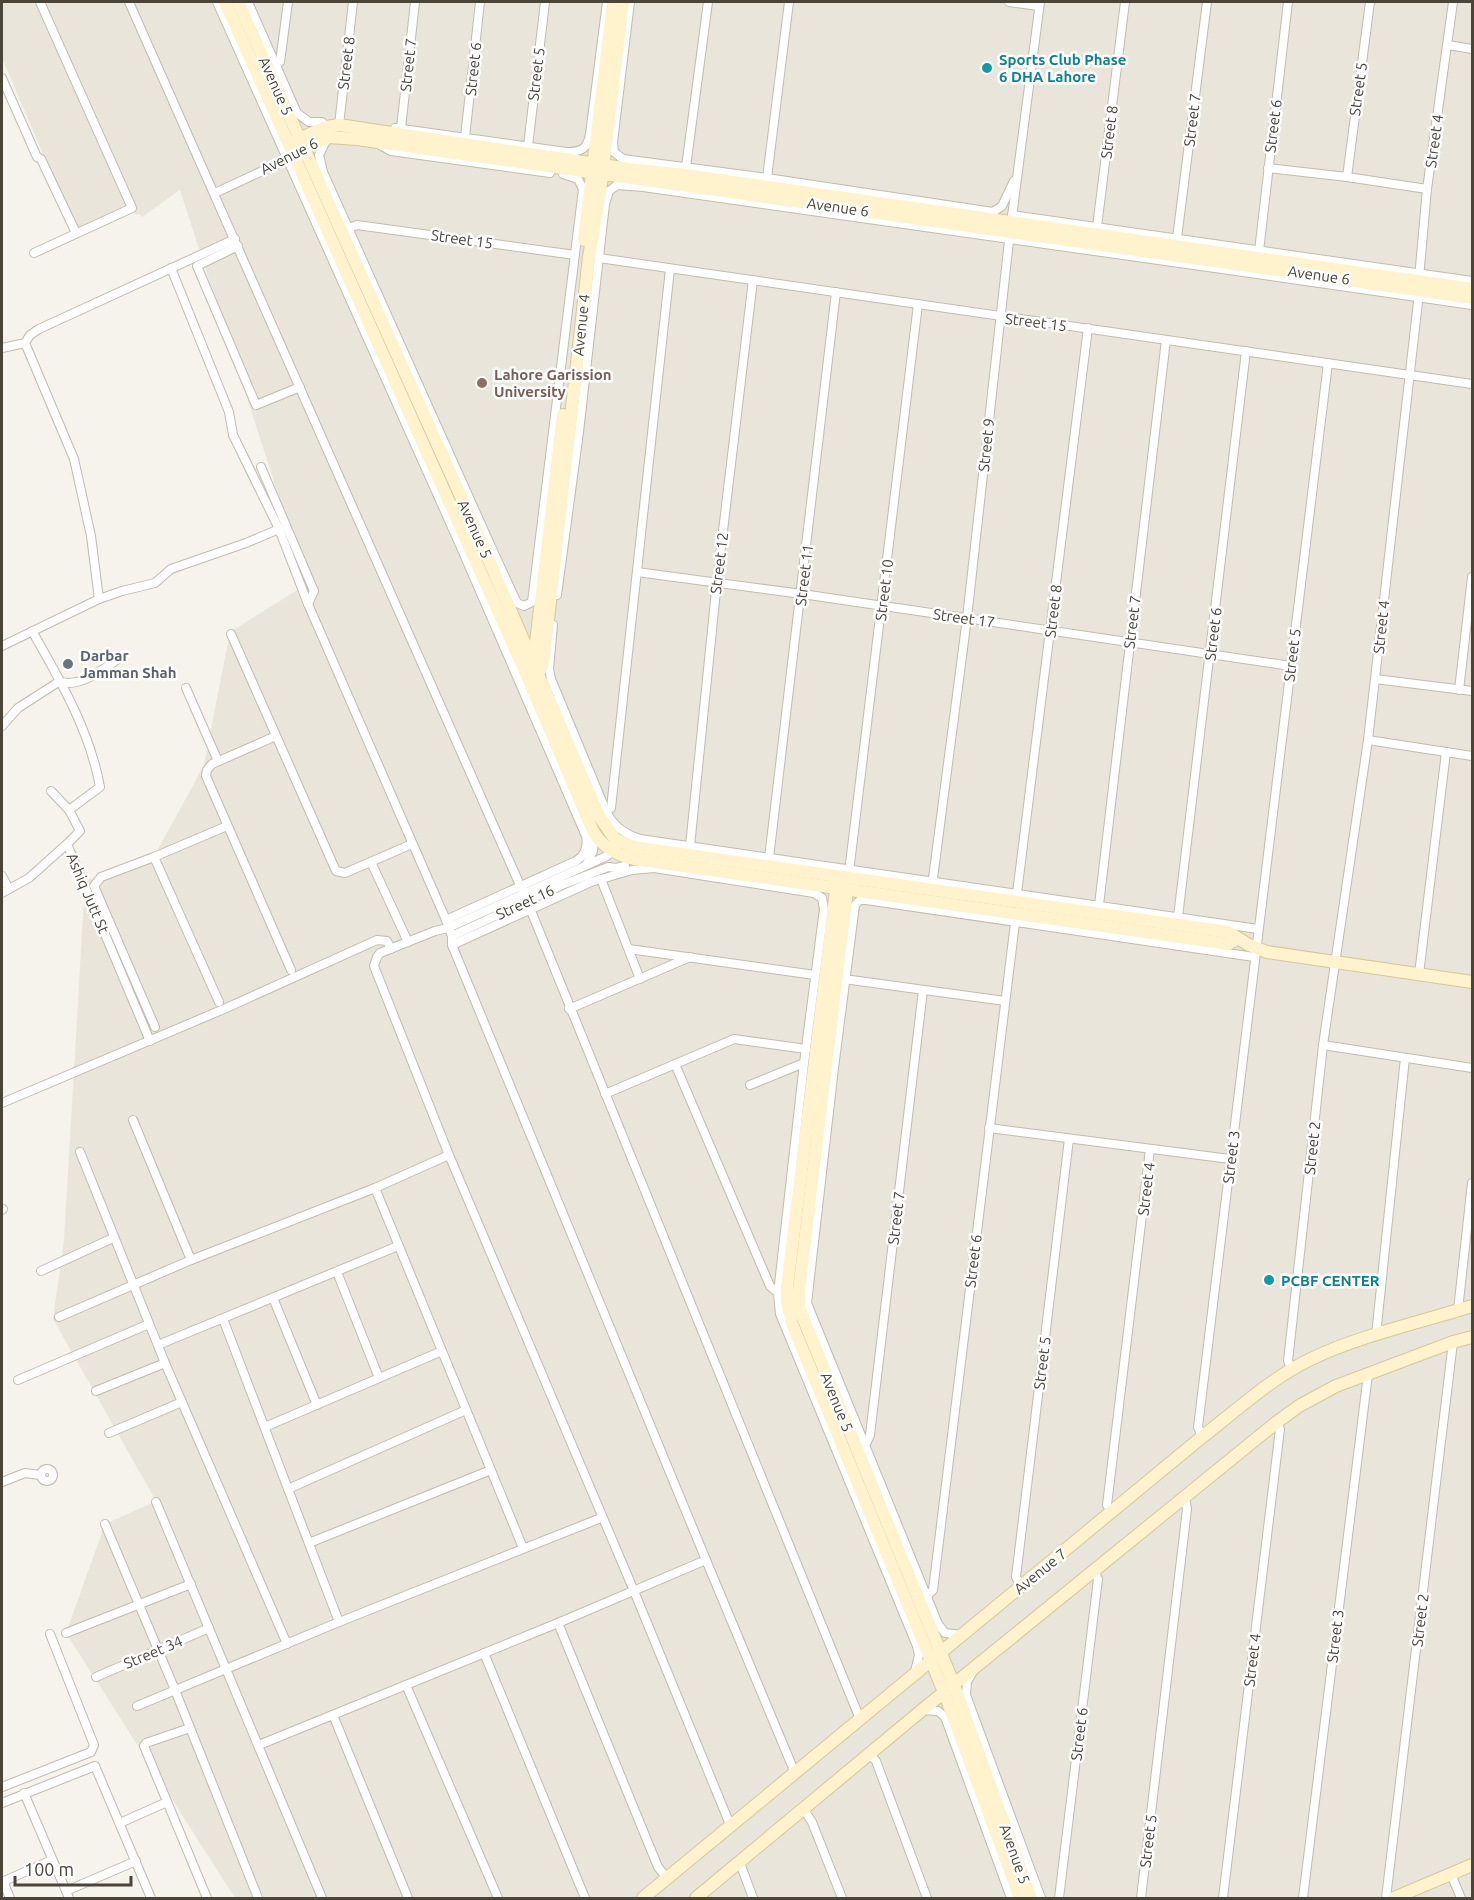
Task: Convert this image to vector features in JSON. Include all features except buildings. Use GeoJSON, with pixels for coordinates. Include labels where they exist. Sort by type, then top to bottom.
{"type":"FeatureCollection","features":[{"type":"Feature","properties":{"kind":"main road","name":"Avenue 5"},"geometry":{"type":"LineString","coordinates":[[225,2],[294,148],[533,675],[566,754],[594,834],[620,849]]}},
{"type":"Feature","properties":{"kind":"main road","name":"Avenue 5"},"geometry":{"type":"LineString","coordinates":[[238,2],[289,106],[294,148],[319,174],[468,512],[526,660]]}},
{"type":"Feature","properties":{"kind":"main road","name":"Avenue 4"},"geometry":{"type":"LineString","coordinates":[[526,660],[535,651],[598,168],[597,140],[613,2]]}},
{"type":"Feature","properties":{"kind":"main road","name":"Avenue 4"},"geometry":{"type":"LineString","coordinates":[[597,140],[623,2]]}},
{"type":"Feature","properties":{"kind":"main road","name":"Avenue 6"},"geometry":{"type":"LineString","coordinates":[[294,148],[333,127],[568,164]]}},
{"type":"Feature","properties":{"kind":"main road","name":"Avenue 6"},"geometry":{"type":"LineString","coordinates":[[333,127],[376,142],[598,168],[1419,285],[1473,289]]}},
{"type":"Feature","properties":{"kind":"main road"},"geometry":{"type":"LineString","coordinates":[[597,140],[627,173],[605,186],[594,197],[583,177],[568,164],[597,140]]}},
{"type":"Feature","properties":{"kind":"main road","name":"Avenue 4"},"geometry":{"type":"LineString","coordinates":[[533,675],[543,664],[594,197]]}},
{"type":"Feature","properties":{"kind":"main road","name":"Avenue 6"},"geometry":{"type":"LineString","coordinates":[[1419,285],[1473,298]]}},
{"type":"Feature","properties":{"kind":"main road","name":"Avenue 5"},"geometry":{"type":"LineString","coordinates":[[566,754],[599,816],[620,849]]}},
{"type":"Feature","properties":{"kind":"main road"},"geometry":{"type":"LineString","coordinates":[[620,849],[844,880],[867,896],[1032,921],[1228,944],[1237,939]]}},
{"type":"Feature","properties":{"kind":"main road"},"geometry":{"type":"LineString","coordinates":[[620,849],[645,860],[844,880],[932,885],[1228,932],[1255,952],[1473,982]]}},
{"type":"Feature","properties":{"kind":"main road","name":"Avenue 5"},"geometry":{"type":"LineString","coordinates":[[844,880],[848,912],[800,1278],[799,1305],[930,1618],[936,1657],[1031,1899]]}},
{"type":"Feature","properties":{"kind":"main road","name":"Avenue 5"},"geometry":{"type":"LineString","coordinates":[[844,880],[787,1287],[787,1302],[792,1324],[916,1632],[947,1667],[949,1688]]}},
{"type":"Feature","properties":{"kind":"main road","name":"Avenue 7"},"geometry":{"type":"LineString","coordinates":[[643,1899],[1202,1437],[1292,1370],[1311,1359],[1376,1335],[1473,1306]]}},
{"type":"Feature","properties":{"kind":"main road"},"geometry":{"type":"LineString","coordinates":[[696,1899],[949,1688],[1277,1422],[1336,1386],[1473,1337]]}},
{"type":"Feature","properties":{"kind":"main road"},"geometry":{"type":"LineString","coordinates":[[947,1667],[954,1670],[972,1670]]}},
{"type":"Feature","properties":{"kind":"main road","name":"Avenue 5"},"geometry":{"type":"LineString","coordinates":[[960,1718],[1020,1899]]}},
{"type":"Feature","properties":{"kind":"main road"},"geometry":{"type":"LineString","coordinates":[[1394,1899],[1473,1865]]}},
{"type":"Feature","properties":{"kind":"street"},"geometry":{"type":"LineString","coordinates":[[34,253],[132,208],[40,2]]}},
{"type":"Feature","properties":{"kind":"street"},"geometry":{"type":"LineString","coordinates":[[129,2],[525,898],[860,1719]]}},
{"type":"Feature","properties":{"kind":"street"},"geometry":{"type":"LineString","coordinates":[[217,2],[294,148],[586,836],[587,849],[582,857],[525,898],[450,932],[435,931],[391,949],[377,957],[374,962],[375,971],[449,1155],[601,1518],[634,1591],[730,1827]]}},
{"type":"Feature","properties":{"kind":"street"},"geometry":{"type":"LineString","coordinates":[[248,2],[276,64],[289,106],[301,118],[313,124],[322,122],[333,127],[401,128],[528,146],[568,164]]}},
{"type":"Feature","properties":{"kind":"street"},"geometry":{"type":"LineString","coordinates":[[276,64],[280,62],[288,2]]}},
{"type":"Feature","properties":{"kind":"street","name":"Street 8"},"geometry":{"type":"LineString","coordinates":[[319,174],[319,155],[333,127],[353,2]]}},
{"type":"Feature","properties":{"kind":"street","name":"Street 7"},"geometry":{"type":"LineString","coordinates":[[401,128],[415,2]]}},
{"type":"Feature","properties":{"kind":"street","name":"Street 6"},"geometry":{"type":"LineString","coordinates":[[465,137],[480,2]]}},
{"type":"Feature","properties":{"kind":"street","name":"Street 5"},"geometry":{"type":"LineString","coordinates":[[528,146],[544,2]]}},
{"type":"Feature","properties":{"kind":"street"},"geometry":{"type":"LineString","coordinates":[[597,140],[607,2]]}},
{"type":"Feature","properties":{"kind":"street"},"geometry":{"type":"LineString","coordinates":[[630,2],[613,147],[627,173],[686,167],[993,212],[1002,206],[1017,174]]}},
{"type":"Feature","properties":{"kind":"street"},"geometry":{"type":"LineString","coordinates":[[686,167],[708,2]]}},
{"type":"Feature","properties":{"kind":"street"},"geometry":{"type":"LineString","coordinates":[[767,178],[789,2]]}},
{"type":"Feature","properties":{"kind":"street"},"geometry":{"type":"LineString","coordinates":[[1009,2],[1039,4]]}},
{"type":"Feature","properties":{"kind":"street","name":"Street 8"},"geometry":{"type":"LineString","coordinates":[[1097,227],[1125,2]]}},
{"type":"Feature","properties":{"kind":"street","name":"Street 7"},"geometry":{"type":"LineString","coordinates":[[1177,238],[1207,2]]}},
{"type":"Feature","properties":{"kind":"street","name":"Street 6"},"geometry":{"type":"LineString","coordinates":[[1259,250],[1288,2]]}},
{"type":"Feature","properties":{"kind":"street","name":"Street 5"},"geometry":{"type":"LineString","coordinates":[[1347,177],[1370,2]]}},
{"type":"Feature","properties":{"kind":"street","name":"Street 4"},"geometry":{"type":"LineString","coordinates":[[1336,963],[1368,740],[1419,285],[1427,189],[1453,2]]}},
{"type":"Feature","properties":{"kind":"street","name":"Street 9"},"geometry":{"type":"LineString","coordinates":[[932,885],[967,618],[1010,227],[1039,4]]}},
{"type":"Feature","properties":{"kind":"street"},"geometry":{"type":"LineString","coordinates":[[1448,45],[1473,49]]}},
{"type":"Feature","properties":{"kind":"street"},"geometry":{"type":"LineString","coordinates":[[2,78],[37,157],[76,233]]}},
{"type":"Feature","properties":{"kind":"street","name":"Avenue 6"},"geometry":{"type":"LineString","coordinates":[[215,193],[294,148]]}},
{"type":"Feature","properties":{"kind":"street"},"geometry":{"type":"LineString","coordinates":[[1268,168],[1427,189]]}},
{"type":"Feature","properties":{"kind":"street"},"geometry":{"type":"LineString","coordinates":[[319,174],[349,228],[493,551],[518,603],[524,606],[532,602],[575,255],[594,197]]}},
{"type":"Feature","properties":{"kind":"street"},"geometry":{"type":"LineString","coordinates":[[594,197],[599,258],[549,669],[557,694],[606,812],[619,830],[632,837],[769,858],[844,880]]}},
{"type":"Feature","properties":{"kind":"street","name":"Street 15"},"geometry":{"type":"LineString","coordinates":[[349,228],[357,225],[575,255]]}},
{"type":"Feature","properties":{"kind":"street"},"geometry":{"type":"LineString","coordinates":[[1010,227],[1097,227],[1259,250],[1419,285],[1473,305]]}},
{"type":"Feature","properties":{"kind":"street"},"geometry":{"type":"LineString","coordinates":[[2,348],[25,343],[30,335],[39,329],[171,268],[237,243]]}},
{"type":"Feature","properties":{"kind":"street"},"geometry":{"type":"LineString","coordinates":[[237,243],[197,266],[256,405],[300,387]]}},
{"type":"Feature","properties":{"kind":"street","name":"Street 15"},"geometry":{"type":"LineString","coordinates":[[599,258],[1000,318],[1088,328],[1473,384]]}},
{"type":"Feature","properties":{"kind":"street"},"geometry":{"type":"LineString","coordinates":[[171,268],[229,412],[233,435],[279,530],[308,604],[450,932],[795,1773]]}},
{"type":"Feature","properties":{"kind":"street"},"geometry":{"type":"LineString","coordinates":[[606,812],[611,808],[670,269]]}},
{"type":"Feature","properties":{"kind":"street","name":"Street 12"},"geometry":{"type":"LineString","coordinates":[[690,846],[717,581],[753,280]]}},
{"type":"Feature","properties":{"kind":"street"},"geometry":{"type":"LineString","coordinates":[[1419,285],[1473,281]]}},
{"type":"Feature","properties":{"kind":"street","name":"Street 11"},"geometry":{"type":"LineString","coordinates":[[769,858],[836,292]]}},
{"type":"Feature","properties":{"kind":"street","name":"Street 10"},"geometry":{"type":"LineString","coordinates":[[844,880],[882,606],[918,304]]}},
{"type":"Feature","properties":{"kind":"street","name":"Street 8"},"geometry":{"type":"LineString","coordinates":[[1017,893],[1088,328]]}},
{"type":"Feature","properties":{"kind":"street","name":"Street 7"},"geometry":{"type":"LineString","coordinates":[[1099,905],[1166,340]]}},
{"type":"Feature","properties":{"kind":"street"},"geometry":{"type":"LineString","coordinates":[[25,343],[74,459],[91,536],[99,599]]}},
{"type":"Feature","properties":{"kind":"street","name":"Street 6"},"geometry":{"type":"LineString","coordinates":[[1178,917],[1246,351]]}},
{"type":"Feature","properties":{"kind":"street","name":"Street 5"},"geometry":{"type":"LineString","coordinates":[[1255,952],[1328,363]]}},
{"type":"Feature","properties":{"kind":"street"},"geometry":{"type":"LineString","coordinates":[[261,467],[314,591],[308,604]]}},
{"type":"Feature","properties":{"kind":"street"},"geometry":{"type":"LineString","coordinates":[[2,646],[99,599],[155,583],[171,569],[279,530]]}},
{"type":"Feature","properties":{"kind":"street","name":"Street 17"},"geometry":{"type":"LineString","coordinates":[[637,572],[717,581],[1291,666]]}},
{"type":"Feature","properties":{"kind":"street"},"geometry":{"type":"LineString","coordinates":[[1459,690],[1470,626],[1473,577]]}},
{"type":"Feature","properties":{"kind":"street"},"geometry":{"type":"LineString","coordinates":[[32,631],[70,699],[88,743],[100,787],[69,810],[51,792]]}},
{"type":"Feature","properties":{"kind":"street"},"geometry":{"type":"LineString","coordinates":[[231,634],[336,871],[345,873],[412,844]]}},
{"type":"Feature","properties":{"kind":"street"},"geometry":{"type":"LineString","coordinates":[[2,726],[18,708],[60,681],[71,683],[97,674],[118,659]]}},
{"type":"Feature","properties":{"kind":"street"},"geometry":{"type":"LineString","coordinates":[[1375,679],[1473,692]]}},
{"type":"Feature","properties":{"kind":"street"},"geometry":{"type":"LineString","coordinates":[[186,688],[218,761]]}},
{"type":"Feature","properties":{"kind":"street"},"geometry":{"type":"LineString","coordinates":[[276,736],[218,761],[208,767],[206,776],[291,970]]}},
{"type":"Feature","properties":{"kind":"street"},"geometry":{"type":"LineString","coordinates":[[1368,740],[1473,756]]}},
{"type":"Feature","properties":{"kind":"street"},"geometry":{"type":"LineString","coordinates":[[1419,974],[1446,752]]}},
{"type":"Feature","properties":{"kind":"street","name":"Ashiq Jutt St"},"geometry":{"type":"LineString","coordinates":[[69,810],[80,831],[68,844],[150,1041]]}},
{"type":"Feature","properties":{"kind":"street"},"geometry":{"type":"LineString","coordinates":[[155,1027],[94,886],[101,877],[227,826]]}},
{"type":"Feature","properties":{"kind":"street"},"geometry":{"type":"LineString","coordinates":[[585,866],[593,851],[594,834]]}},
{"type":"Feature","properties":{"kind":"street"},"geometry":{"type":"LineString","coordinates":[[2,876],[5,891],[28,878],[68,844]]}},
{"type":"Feature","properties":{"kind":"street"},"geometry":{"type":"LineString","coordinates":[[602,872],[620,849]]}},
{"type":"Feature","properties":{"kind":"street","name":"Street 16"},"geometry":{"type":"LineString","coordinates":[[450,932],[525,898],[620,849]]}},
{"type":"Feature","properties":{"kind":"street"},"geometry":{"type":"LineString","coordinates":[[154,857],[219,1002]]}},
{"type":"Feature","properties":{"kind":"street"},"geometry":{"type":"LineString","coordinates":[[602,872],[645,860]]}},
{"type":"Feature","properties":{"kind":"street"},"geometry":{"type":"LineString","coordinates":[[371,862],[408,942]]}},
{"type":"Feature","properties":{"kind":"street"},"geometry":{"type":"LineString","coordinates":[[602,872],[654,868],[814,893],[822,898],[825,904],[778,1293],[780,1314],[916,1632],[919,1655],[915,1673]]}},
{"type":"Feature","properties":{"kind":"street"},"geometry":{"type":"LineString","coordinates":[[602,872],[640,979]]}},
{"type":"Feature","properties":{"kind":"street","name":"Street 16"},"geometry":{"type":"LineString","coordinates":[[525,898],[602,872]]}},
{"type":"Feature","properties":{"kind":"street"},"geometry":{"type":"LineString","coordinates":[[932,885],[1017,893],[1258,929]]}},
{"type":"Feature","properties":{"kind":"street"},"geometry":{"type":"LineString","coordinates":[[962,1635],[945,1633],[930,1618],[927,1596],[810,1314],[807,1296],[844,979],[848,912],[857,901],[867,896],[1015,923],[1032,921],[1255,952]]}},
{"type":"Feature","properties":{"kind":"street","name":"Street 6"},"geometry":{"type":"LineString","coordinates":[[927,1596],[933,1590],[1015,923]]}},
{"type":"Feature","properties":{"kind":"street"},"geometry":{"type":"LineString","coordinates":[[2,1103],[150,1041],[377,940],[387,941],[391,949]]}},
{"type":"Feature","properties":{"kind":"street"},"geometry":{"type":"LineString","coordinates":[[629,949],[815,975]]}},
{"type":"Feature","properties":{"kind":"street","name":"Street 3"},"geometry":{"type":"LineString","coordinates":[[1202,1437],[1198,1427],[1255,952]]}},
{"type":"Feature","properties":{"kind":"street"},"geometry":{"type":"LineString","coordinates":[[569,1009],[692,957]]}},
{"type":"Feature","properties":{"kind":"street","name":"Street 2"},"geometry":{"type":"LineString","coordinates":[[1292,1370],[1288,1360],[1323,1045],[1336,963]]}},
{"type":"Feature","properties":{"kind":"street"},"geometry":{"type":"LineString","coordinates":[[844,979],[1005,1000]]}},
{"type":"Feature","properties":{"kind":"street","name":"Street 7"},"geometry":{"type":"LineString","coordinates":[[864,1444],[870,1439],[923,990]]}},
{"type":"Feature","properties":{"kind":"street"},"geometry":{"type":"LineString","coordinates":[[604,1094],[734,1039],[806,1049]]}},
{"type":"Feature","properties":{"kind":"street"},"geometry":{"type":"LineString","coordinates":[[1323,1045],[1473,1068]]}},
{"type":"Feature","properties":{"kind":"street"},"geometry":{"type":"LineString","coordinates":[[1376,1335],[1405,1058]]}},
{"type":"Feature","properties":{"kind":"street"},"geometry":{"type":"LineString","coordinates":[[750,1085],[804,1063]]}},
{"type":"Feature","properties":{"kind":"street"},"geometry":{"type":"LineString","coordinates":[[675,1064],[770,1286],[778,1293]]}},
{"type":"Feature","properties":{"kind":"street"},"geometry":{"type":"LineString","coordinates":[[133,1120],[191,1260]]}},
{"type":"Feature","properties":{"kind":"street"},"geometry":{"type":"LineString","coordinates":[[989,1128],[1230,1159]]}},
{"type":"Feature","properties":{"kind":"street","name":"Street 5"},"geometry":{"type":"LineString","coordinates":[[1022,1586],[1016,1577],[1069,1139]]}},
{"type":"Feature","properties":{"kind":"street","name":"Street 4"},"geometry":{"type":"LineString","coordinates":[[1112,1512],[1107,1505],[1150,1149]]}},
{"type":"Feature","properties":{"kind":"street"},"geometry":{"type":"LineString","coordinates":[[80,1152],[165,1363],[287,1644]]}},
{"type":"Feature","properties":{"kind":"street"},"geometry":{"type":"LineString","coordinates":[[59,1317],[191,1260],[375,1188],[449,1155]]}},
{"type":"Feature","properties":{"kind":"street"},"geometry":{"type":"LineString","coordinates":[[1458,1310],[1473,1183]]}},
{"type":"Feature","properties":{"kind":"street"},"geometry":{"type":"LineString","coordinates":[[375,1188],[523,1548]]}},
{"type":"Feature","properties":{"kind":"street"},"geometry":{"type":"LineString","coordinates":[[41,1271],[113,1238]]}},
{"type":"Feature","properties":{"kind":"street"},"geometry":{"type":"LineString","coordinates":[[158,1345],[398,1246]]}},
{"type":"Feature","properties":{"kind":"street"},"geometry":{"type":"LineString","coordinates":[[337,1272],[379,1378]]}},
{"type":"Feature","properties":{"kind":"street"},"geometry":{"type":"LineString","coordinates":[[273,1298],[317,1405]]}},
{"type":"Feature","properties":{"kind":"street"},"geometry":{"type":"LineString","coordinates":[[223,1319],[339,1622]]}},
{"type":"Feature","properties":{"kind":"street"},"geometry":{"type":"LineString","coordinates":[[18,1380],[149,1324]]}},
{"type":"Feature","properties":{"kind":"street","name":"Street 2"},"geometry":{"type":"LineString","coordinates":[[1386,1899],[1454,1342]]}},
{"type":"Feature","properties":{"kind":"street"},"geometry":{"type":"LineString","coordinates":[[265,1427],[442,1351]]}},
{"type":"Feature","properties":{"kind":"street"},"geometry":{"type":"LineString","coordinates":[[96,1391],[165,1363]]}},
{"type":"Feature","properties":{"kind":"street","name":"Street 3"},"geometry":{"type":"LineString","coordinates":[[1303,1899],[1368,1374]]}},
{"type":"Feature","properties":{"kind":"street"},"geometry":{"type":"LineString","coordinates":[[109,1432],[182,1402]]}},
{"type":"Feature","properties":{"kind":"street"},"geometry":{"type":"LineString","coordinates":[[288,1489],[466,1410]]}},
{"type":"Feature","properties":{"kind":"street","name":"Street 4"},"geometry":{"type":"LineString","coordinates":[[1223,1899],[1280,1429],[1277,1422]]}},
{"type":"Feature","properties":{"kind":"street"},"geometry":{"type":"LineString","coordinates":[[309,1543],[491,1470]]}},
{"type":"Feature","properties":{"kind":"street"},"geometry":{"type":"LineString","coordinates":[[2,1482],[25,1473],[40,1475]]}},
{"type":"Feature","properties":{"kind":"street","name":"Street 5"},"geometry":{"type":"LineString","coordinates":[[1141,1899],[1187,1509],[1182,1499]]}},
{"type":"Feature","properties":{"kind":"street"},"geometry":{"type":"LineString","coordinates":[[156,1502],[322,1899]]}},
{"type":"Feature","properties":{"kind":"street"},"geometry":{"type":"LineString","coordinates":[[137,1706],[339,1622],[601,1518]]}},
{"type":"Feature","properties":{"kind":"street"},"geometry":{"type":"LineString","coordinates":[[105,1524],[175,1690],[258,1899]]}},
{"type":"Feature","properties":{"kind":"street"},"geometry":{"type":"LineString","coordinates":[[259,1745],[706,1560]]}},
{"type":"Feature","properties":{"kind":"street","name":"Street 6"},"geometry":{"type":"LineString","coordinates":[[1059,1899],[1098,1579],[1094,1570]]}},
{"type":"Feature","properties":{"kind":"street"},"geometry":{"type":"LineString","coordinates":[[66,1634],[190,1584]]}},
{"type":"Feature","properties":{"kind":"street"},"geometry":{"type":"LineString","coordinates":[[558,1623],[658,1867],[667,1878]]}},
{"type":"Feature","properties":{"kind":"street","name":"Street 34"},"geometry":{"type":"LineString","coordinates":[[96,1677],[209,1628]]}},
{"type":"Feature","properties":{"kind":"street"},"geometry":{"type":"LineString","coordinates":[[2,1787],[94,1750],[50,1634]]}},
{"type":"Feature","properties":{"kind":"street"},"geometry":{"type":"LineString","coordinates":[[484,1653],[585,1899]]}},
{"type":"Feature","properties":{"kind":"street"},"geometry":{"type":"LineString","coordinates":[[972,1670],[960,1718],[1011,1899]]}},
{"type":"Feature","properties":{"kind":"street"},"geometry":{"type":"LineString","coordinates":[[406,1685],[498,1899]]}},
{"type":"Feature","properties":{"kind":"street"},"geometry":{"type":"LineString","coordinates":[[921,1711],[938,1711],[945,1717],[960,1718]]}},
{"type":"Feature","properties":{"kind":"street"},"geometry":{"type":"LineString","coordinates":[[333,1715],[408,1899]]}},
{"type":"Feature","properties":{"kind":"street"},"geometry":{"type":"LineString","coordinates":[[960,1718],[1041,1899]]}},
{"type":"Feature","properties":{"kind":"street"},"geometry":{"type":"LineString","coordinates":[[190,1728],[144,1744],[207,1899]]}},
{"type":"Feature","properties":{"kind":"street"},"geometry":{"type":"LineString","coordinates":[[869,1754],[876,1761],[927,1899]]}},
{"type":"Feature","properties":{"kind":"street"},"geometry":{"type":"LineString","coordinates":[[2,1803],[95,1766],[151,1899]]}},
{"type":"Feature","properties":{"kind":"street"},"geometry":{"type":"LineString","coordinates":[[24,1793],[68,1895],[136,1861]]}},
{"type":"Feature","properties":{"kind":"street"},"geometry":{"type":"LineString","coordinates":[[120,1823],[167,1802]]}},
{"type":"Feature","properties":{"kind":"street"},"geometry":{"type":"LineString","coordinates":[[804,1810],[812,1822],[842,1899]]}},
{"type":"Feature","properties":{"kind":"street"},"geometry":{"type":"LineString","coordinates":[[10,1899],[2,1881],[52,1860]]}},
{"type":"Feature","properties":{"kind":"street"},"geometry":{"type":"LineString","coordinates":[[740,1863],[753,1899]]}},
{"type":"Feature","properties":{"kind":"street"},"geometry":{"type":"LineString","coordinates":[[1451,1874],[1461,1899]]}},
{"type":"Feature","properties":{"kind":"shaded area"},"geometry":{"type":"Polygon","coordinates":[[[2,2],[1472,2],[1472,1898],[235,1898],[66,1633],[105,1524],[156,1501],[53,1319],[64,1240],[85,881],[155,855],[204,765],[230,632],[307,584],[180,190],[142,217],[139,214],[136,215],[128,205],[76,231],[2,58],[2,2]]]}},
{"type":"Feature","properties":{"kind":"place","name":"Sports Club Phase 6 DHA Lahore"},"geometry":{"type":"Point","coordinates":[987,68]}},
{"type":"Feature","properties":{"kind":"place","name":"Lahore Garission University"},"geometry":{"type":"Point","coordinates":[482,383]}},
{"type":"Feature","properties":{"kind":"place","name":"Darbar Jamman Shah"},"geometry":{"type":"Point","coordinates":[68,664]}},
{"type":"Feature","properties":{"kind":"place","name":"PCBF CENTER"},"geometry":{"type":"Point","coordinates":[1269,1280]}}]}
